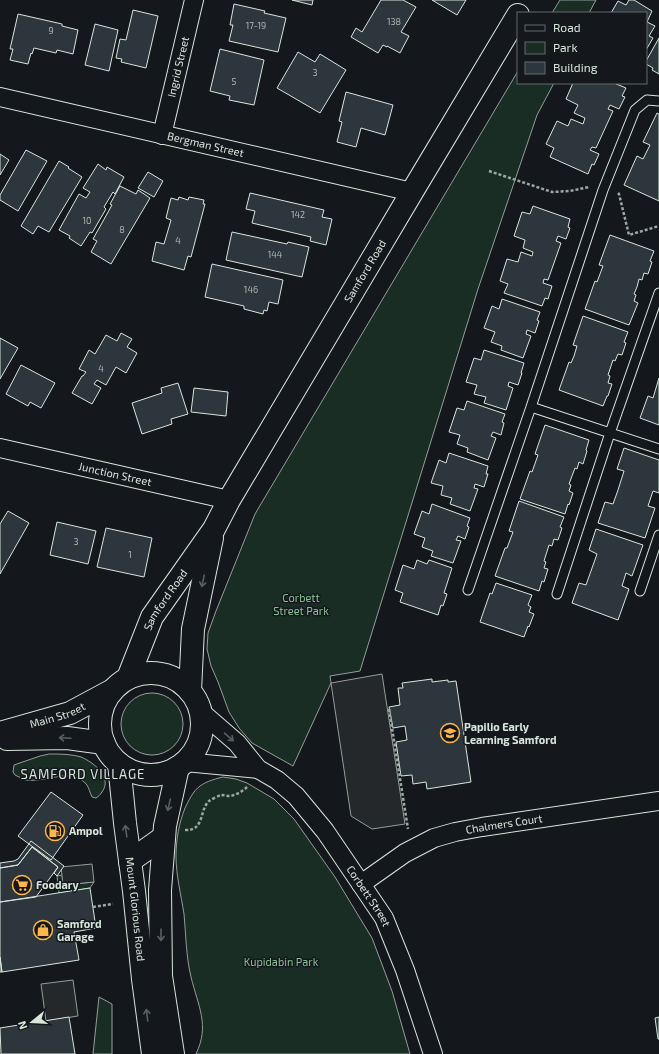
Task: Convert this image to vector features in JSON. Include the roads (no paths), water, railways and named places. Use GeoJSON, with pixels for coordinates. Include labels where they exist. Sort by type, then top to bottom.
{"type":"FeatureCollection","features":[{"type":"Feature","properties":{"kind":"main road","name":"Samford Road"},"geometry":{"type":"LineString","coordinates":[[520,12],[527,0]]}},
{"type":"Feature","properties":{"kind":"main road","name":"Samford Road"},"geometry":{"type":"LineString","coordinates":[[128,678],[152,617],[214,529],[412,192],[517,17]]}},
{"type":"Feature","properties":{"kind":"main road","name":"Samford Road"},"geometry":{"type":"LineString","coordinates":[[190,691],[193,629],[214,529]]}},
{"type":"Feature","properties":{"kind":"main road"},"geometry":{"type":"LineString","coordinates":[[144,673],[161,674],[177,680],[190,691],[196,700],[200,711],[202,725],[194,752],[181,765],[164,774],[148,775],[132,772],[119,764],[110,754],[104,743],[100,730],[100,716],[104,703],[111,691],[128,678],[144,673]]}},
{"type":"Feature","properties":{"kind":"main road","name":"Main Street"},"geometry":{"type":"LineString","coordinates":[[0,733],[70,713],[111,691]]}},
{"type":"Feature","properties":{"kind":"main road","name":"Main Street"},"geometry":{"type":"LineString","coordinates":[[0,739],[67,738],[104,743]]}},
{"type":"Feature","properties":{"kind":"main road","name":"Mount Glorious Road"},"geometry":{"type":"LineString","coordinates":[[119,764],[148,1026],[153,1054]]}},
{"type":"Feature","properties":{"kind":"main road","name":"Mount Glorious Road"},"geometry":{"type":"LineString","coordinates":[[173,1054],[161,976],[160,890],[174,833],[165,826],[181,765]]}},
{"type":"Feature","properties":{"kind":"main road"},"geometry":{"type":"LineString","coordinates":[[130,861],[174,833]]}},
{"type":"Feature","properties":{"kind":"street","name":"Ingrid Street"},"geometry":{"type":"LineString","coordinates":[[162,134],[194,0]]}},
{"type":"Feature","properties":{"kind":"street","name":"Bergman Street"},"geometry":{"type":"LineString","coordinates":[[0,97],[412,192]]}},
{"type":"Feature","properties":{"kind":"street","name":"Junction Street"},"geometry":{"type":"LineString","coordinates":[[0,448],[230,500]]}},
{"type":"Feature","properties":{"kind":"street","name":"Corbett Street"},"geometry":{"type":"LineString","coordinates":[[200,711],[237,744],[254,776]]}},
{"type":"Feature","properties":{"kind":"street","name":"Corbett Street"},"geometry":{"type":"LineString","coordinates":[[181,765],[277,780],[296,796],[325,831],[384,918],[405,970],[433,1054]]}},
{"type":"Feature","properties":{"kind":"street","name":"Chalmers Court"},"geometry":{"type":"LineString","coordinates":[[361,884],[405,853],[434,838],[455,832],[659,801]]}},
{"type":"Feature","properties":{"kind":"lane"},"geometry":{"type":"LineString","coordinates":[[468,590],[603,190],[635,110],[646,100],[659,100]]}},
{"type":"Feature","properties":{"kind":"lane"},"geometry":{"type":"LineString","coordinates":[[557,594],[610,433],[659,293]]}},
{"type":"Feature","properties":{"kind":"lane"},"geometry":{"type":"LineString","coordinates":[[530,407],[659,449]]}},
{"type":"Feature","properties":{"kind":"lane"},"geometry":{"type":"LineString","coordinates":[[640,591],[659,535]]}},
{"type":"Feature","properties":{"kind":"place","name":"Papilio Early Learning Samford"},"geometry":{"type":"Point","coordinates":[450,733]}},
{"type":"Feature","properties":{"kind":"place","name":"Ampol"},"geometry":{"type":"Point","coordinates":[55,831]}},
{"type":"Feature","properties":{"kind":"place","name":"Foodary"},"geometry":{"type":"Point","coordinates":[22,885]}},
{"type":"Feature","properties":{"kind":"place","name":"Samford Garage"},"geometry":{"type":"Point","coordinates":[43,930]}},
{"type":"Feature","properties":{"kind":"district","name":"SAMFORD VILLAGE"},"geometry":{"type":"Point","coordinates":[83,774]}},
{"type":"Feature","properties":{"kind":"park label","name":"Corbett Street Park"},"geometry":{"type":"Point","coordinates":[301,604]}},
{"type":"Feature","properties":{"kind":"park label","name":"Kupidabin Park"},"geometry":{"type":"Point","coordinates":[281,962]}}]}
